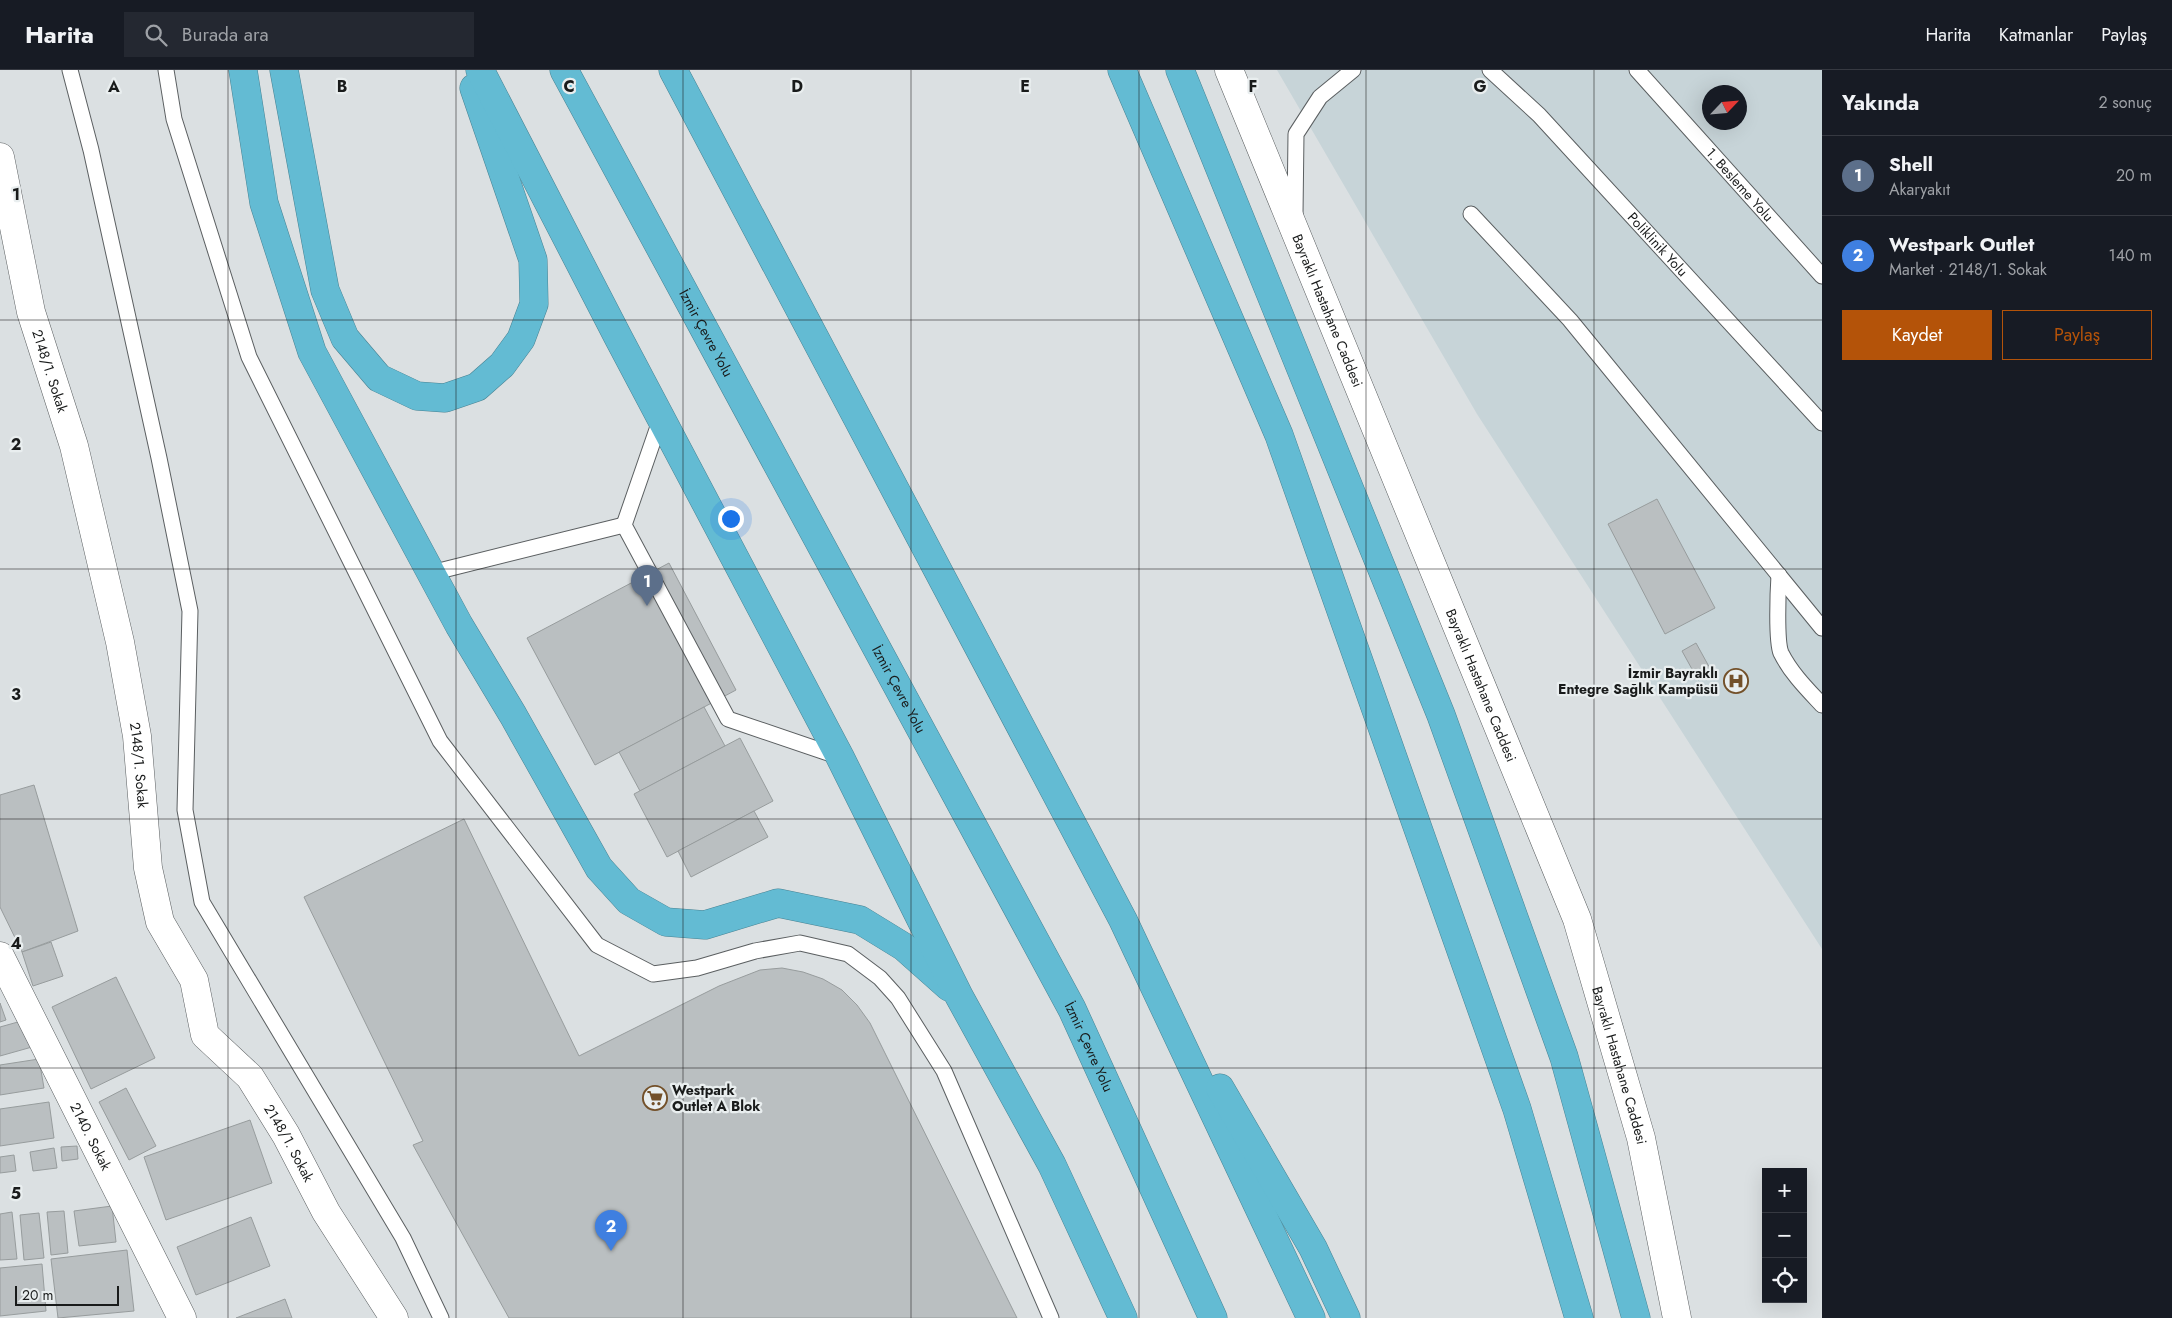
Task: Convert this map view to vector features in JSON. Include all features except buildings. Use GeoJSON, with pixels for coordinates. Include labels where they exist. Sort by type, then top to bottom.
{"type":"FeatureCollection","features":[{"type":"Feature","properties":{"kind":"highway"},"geometry":{"type":"LineString","coordinates":[[243,70],[264,203],[312,352],[431,573],[599,868],[629,901],[666,922],[705,925],[778,903],[860,920],[904,947],[959,996]]}},
{"type":"Feature","properties":{"kind":"highway"},"geometry":{"type":"LineString","coordinates":[[284,70],[325,290],[345,338],[379,378],[417,396],[445,398],[477,387],[502,366],[522,339],[534,304],[533,260],[468,70]]}},
{"type":"Feature","properties":{"kind":"highway"},"geometry":{"type":"LineString","coordinates":[[480,70],[840,757],[959,996],[1052,1166],[1123,1318]]}},
{"type":"Feature","properties":{"kind":"highway","name":"İzmir Çevre Yolu"},"geometry":{"type":"LineString","coordinates":[[564,70],[1072,1009],[1213,1318]]}},
{"type":"Feature","properties":{"kind":"highway"},"geometry":{"type":"LineString","coordinates":[[673,70],[1123,920],[1313,1248],[1346,1318]]}},
{"type":"Feature","properties":{"kind":"highway"},"geometry":{"type":"LineString","coordinates":[[1122,70],[1279,435],[1517,1108],[1579,1318]]}},
{"type":"Feature","properties":{"kind":"highway"},"geometry":{"type":"LineString","coordinates":[[1180,70],[1441,715],[1564,1057],[1636,1318]]}},
{"type":"Feature","properties":{"kind":"highway"},"geometry":{"type":"LineString","coordinates":[[1123,920],[1311,1318]]}},
{"type":"Feature","properties":{"kind":"street","name":"Bayraklı Hastahane Caddesi"},"geometry":{"type":"LineString","coordinates":[[1229,70],[1577,919],[1641,1138],[1677,1318]]}},
{"type":"Feature","properties":{"kind":"street","name":"2148/1. Sokak"},"geometry":{"type":"LineString","coordinates":[[0,158],[31,312],[74,446],[120,642],[137,736],[148,868],[160,922],[194,980],[205,1035],[250,1077],[286,1135],[326,1212],[394,1318]]}},
{"type":"Feature","properties":{"kind":"street","name":"2140. Sokak"},"geometry":{"type":"LineString","coordinates":[[0,956],[182,1318]]}},
{"type":"Feature","properties":{"kind":"lane"},"geometry":{"type":"LineString","coordinates":[[70,70],[91,150],[159,458],[190,612],[185,810],[202,902],[403,1238],[441,1318]]}},
{"type":"Feature","properties":{"kind":"lane"},"geometry":{"type":"LineString","coordinates":[[166,70],[174,119],[254,366],[440,741],[597,945],[653,974],[697,968],[755,951],[800,943],[848,954],[880,978],[898,998],[944,1071],[1051,1318]]}},
{"type":"Feature","properties":{"kind":"lane"},"geometry":{"type":"LineString","coordinates":[[1295,228],[1296,134],[1320,97],[1353,70]]}},
{"type":"Feature","properties":{"kind":"lane","name":"Poliklinik Yolu"},"geometry":{"type":"LineString","coordinates":[[1490,70],[1539,116],[1822,423]]}},
{"type":"Feature","properties":{"kind":"lane","name":"1. Besleme Yolu"},"geometry":{"type":"LineString","coordinates":[[1637,70],[1822,276]]}},
{"type":"Feature","properties":{"kind":"lane"},"geometry":{"type":"LineString","coordinates":[[1471,214],[1570,320],[1822,628]]}},
{"type":"Feature","properties":{"kind":"lane"},"geometry":{"type":"LineString","coordinates":[[661,418],[624,525],[728,719],[840,757]]}},
{"type":"Feature","properties":{"kind":"lane"},"geometry":{"type":"LineString","coordinates":[[431,573],[624,525]]}},
{"type":"Feature","properties":{"kind":"lane"},"geometry":{"type":"LineString","coordinates":[[1779,575],[1780,651],[1802,684],[1822,705]]}},
{"type":"Feature","properties":{"kind":"shaded area","name":"İzmir Bayraklı Entegre Sağlık Kampüsü"},"geometry":{"type":"Polygon","coordinates":[[[1277,70],[1822,70],[1822,949],[1477,414],[1277,70]]]}},
{"type":"Feature","properties":{"kind":"place","name":"Shell"},"geometry":{"type":"Point","coordinates":[647,606]}},
{"type":"Feature","properties":{"kind":"place","name":"İzmir Bayraklı Entegre Sağlık Kampüsü"},"geometry":{"type":"Point","coordinates":[1736,681]}},
{"type":"Feature","properties":{"kind":"place","name":"Westpark Outlet A Blok"},"geometry":{"type":"Point","coordinates":[655,1098]}},
{"type":"Feature","properties":{"kind":"place","name":"Westpark Outlet"},"geometry":{"type":"Point","coordinates":[611,1251]}}]}
